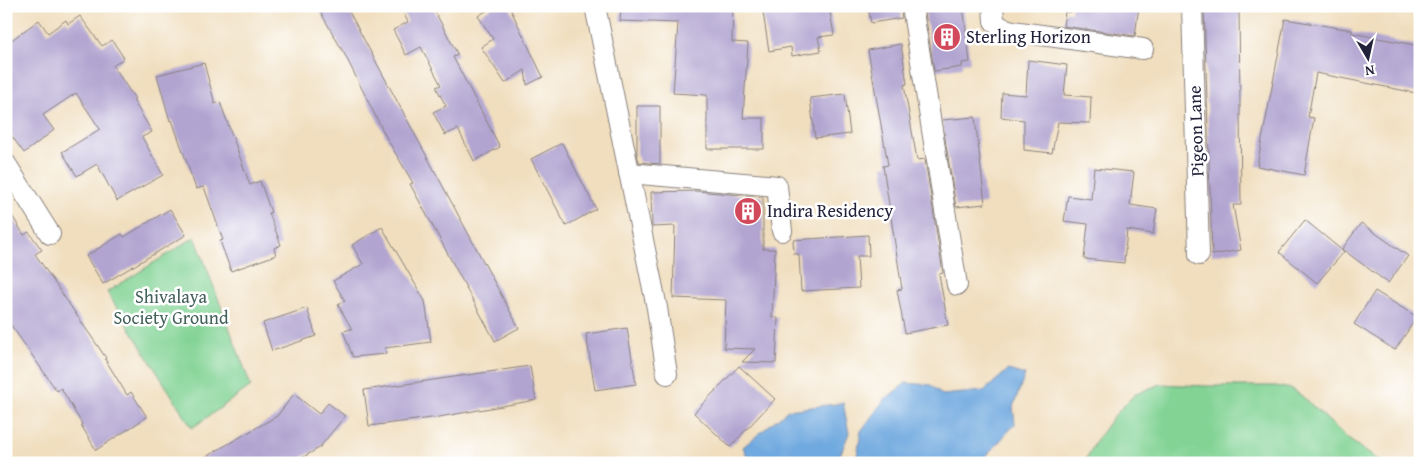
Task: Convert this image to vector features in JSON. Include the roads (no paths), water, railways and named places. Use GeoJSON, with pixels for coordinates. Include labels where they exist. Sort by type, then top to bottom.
{"type":"FeatureCollection","features":[{"type":"Feature","properties":{"kind":"street"},"geometry":{"type":"LineString","coordinates":[[595,6],[657,308],[666,374]]}},
{"type":"Feature","properties":{"kind":"street"},"geometry":{"type":"LineString","coordinates":[[912,6],[957,284]]}},
{"type":"Feature","properties":{"kind":"street"},"geometry":{"type":"LineString","coordinates":[[994,6],[994,21],[1000,27],[1143,49]]}},
{"type":"Feature","properties":{"kind":"street","name":"Pigeon Lane"},"geometry":{"type":"LineString","coordinates":[[1192,6],[1199,255]]}},
{"type":"Feature","properties":{"kind":"street"},"geometry":{"type":"LineString","coordinates":[[6,164],[50,234]]}},
{"type":"Feature","properties":{"kind":"street"},"geometry":{"type":"LineString","coordinates":[[629,173],[777,186],[782,231]]}},
{"type":"Feature","properties":{"kind":"water"},"geometry":{"type":"Polygon","coordinates":[[[1008,370],[1025,375],[1013,407],[1015,424],[980,463],[867,463],[857,457],[861,431],[884,400],[906,383],[931,385],[942,395],[984,391],[1008,370]]]}},
{"type":"Feature","properties":{"kind":"water"},"geometry":{"type":"Polygon","coordinates":[[[843,403],[849,433],[835,463],[750,463],[743,447],[788,410],[843,403]]]}},
{"type":"Feature","properties":{"kind":"place","name":"Sterling Horizon"},"geometry":{"type":"Point","coordinates":[947,37]}},
{"type":"Feature","properties":{"kind":"place","name":"Indira Residency"},"geometry":{"type":"Point","coordinates":[748,211]}},
{"type":"Feature","properties":{"kind":"park label","name":"Shivalaya Society Ground"},"geometry":{"type":"Point","coordinates":[171,307]}}]}
